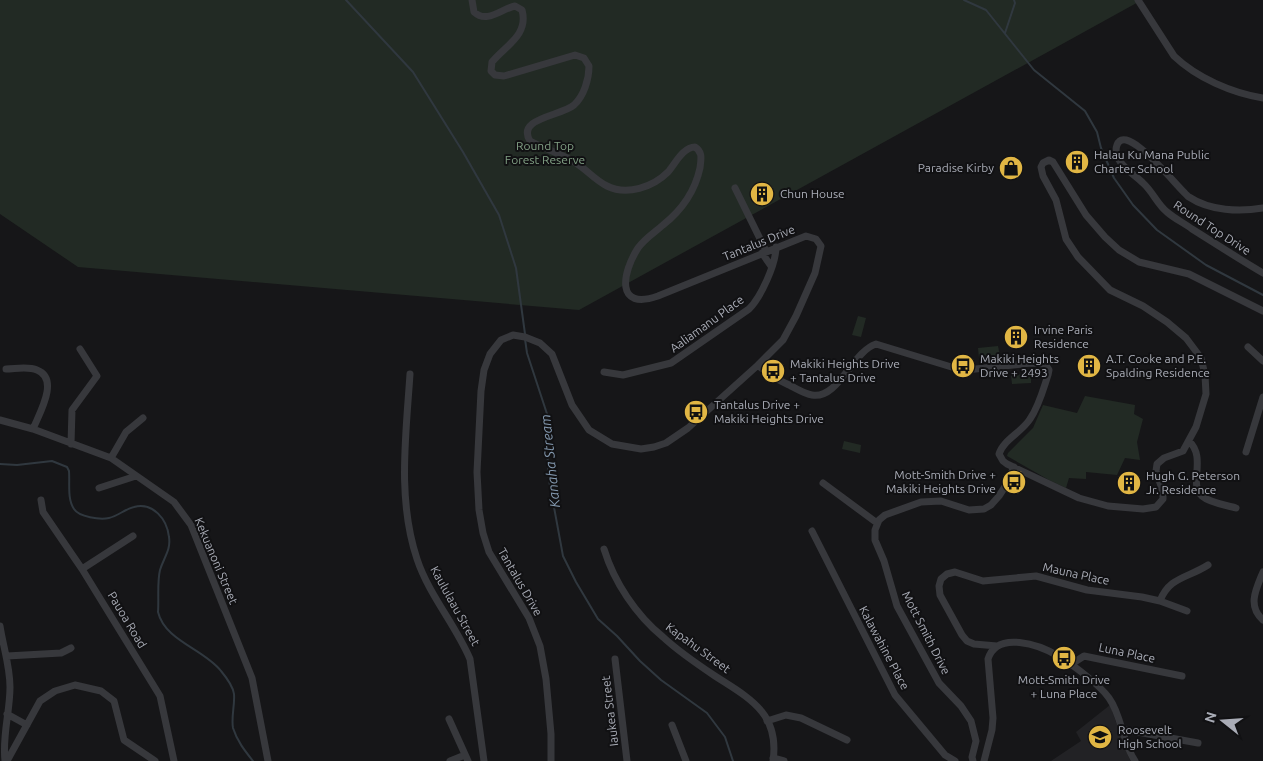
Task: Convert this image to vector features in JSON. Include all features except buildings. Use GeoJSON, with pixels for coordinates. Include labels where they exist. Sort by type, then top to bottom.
{"type":"FeatureCollection","features":[{"type":"Feature","properties":{"kind":"street","name":"Tantalus Drive"},"geometry":{"type":"LineString","coordinates":[[472,0],[474,12],[481,16],[489,17],[508,7],[515,6],[522,10],[524,18],[517,38],[492,62],[491,71],[495,75],[504,76],[575,55],[584,58],[589,66],[580,98],[573,106],[563,112],[532,123],[527,132],[530,142],[574,162],[607,186],[623,190],[636,189],[656,182],[666,174],[689,148],[695,147],[700,151],[699,173],[687,200],[669,221],[645,240],[633,257],[626,280],[626,290],[630,296],[637,300],[646,300],[806,236],[816,239],[821,246],[815,273],[783,340],[758,366],[688,428],[666,443],[641,449],[612,444],[589,430],[572,405],[554,359],[540,343],[513,335],[501,340],[490,354],[484,370],[481,391],[477,472],[479,510],[489,552],[529,618],[538,641],[545,673],[551,734],[550,761]]}},
{"type":"Feature","properties":{"kind":"street"},"geometry":{"type":"LineString","coordinates":[[1138,0],[1171,52],[1181,63],[1222,86],[1263,98]]}},
{"type":"Feature","properties":{"kind":"street","name":"Round Top Drive"},"geometry":{"type":"LineString","coordinates":[[1263,208],[1240,211],[1224,209],[1196,201],[1182,190],[1135,143],[1126,139],[1118,142],[1116,151],[1121,162],[1145,185],[1168,214],[1263,274]]}},
{"type":"Feature","properties":{"kind":"street"},"geometry":{"type":"LineString","coordinates":[[758,366],[771,376],[816,396],[828,391],[840,381],[868,348],[876,344],[966,370],[1030,363],[1045,364],[1049,370],[1048,375],[1032,418],[1021,431],[1004,444],[999,454],[1003,461],[1069,494],[1088,501],[1118,507],[1149,509],[1160,505],[1163,499],[1163,492],[1156,471],[1157,464],[1164,458],[1183,451],[1196,427],[1206,394],[1206,375],[1201,358],[1186,338],[1167,322],[1143,306],[1110,290],[1078,258],[1066,239],[1056,200],[1043,176],[1043,163],[1049,160],[1053,162],[1086,215],[1104,237],[1119,250],[1139,262],[1189,274],[1263,311]]}},
{"type":"Feature","properties":{"kind":"street"},"geometry":{"type":"LineString","coordinates":[[735,188],[771,266]]}},
{"type":"Feature","properties":{"kind":"street","name":"Aaliamanu Place"},"geometry":{"type":"LineString","coordinates":[[604,372],[623,375],[671,363],[749,309],[757,302],[776,258],[776,247]]}},
{"type":"Feature","properties":{"kind":"street"},"geometry":{"type":"LineString","coordinates":[[1248,347],[1263,361]]}},
{"type":"Feature","properties":{"kind":"street"},"geometry":{"type":"LineString","coordinates":[[71,444],[72,410],[97,376],[80,349]]}},
{"type":"Feature","properties":{"kind":"street"},"geometry":{"type":"LineString","coordinates":[[6,369],[27,368],[38,370],[47,380],[48,391],[32,429]]}},
{"type":"Feature","properties":{"kind":"street","name":"Kaululaau Street"},"geometry":{"type":"LineString","coordinates":[[410,374],[404,480],[408,523],[417,559],[431,592],[470,659],[484,761]]}},
{"type":"Feature","properties":{"kind":"street"},"geometry":{"type":"LineString","coordinates":[[1246,452],[1263,396]]}},
{"type":"Feature","properties":{"kind":"street"},"geometry":{"type":"LineString","coordinates":[[111,458],[126,432],[142,418]]}},
{"type":"Feature","properties":{"kind":"street","name":"Kekuanoni Street"},"geometry":{"type":"LineString","coordinates":[[0,420],[32,429],[111,458],[174,502],[192,525],[252,678],[268,761]]}},
{"type":"Feature","properties":{"kind":"street"},"geometry":{"type":"LineString","coordinates":[[1189,441],[1196,447],[1197,453],[1196,488],[1202,496],[1236,508]]}},
{"type":"Feature","properties":{"kind":"street"},"geometry":{"type":"LineString","coordinates":[[823,483],[877,523],[888,514],[926,501],[941,501],[969,510],[984,509],[991,505],[999,496],[1014,467]]}},
{"type":"Feature","properties":{"kind":"street"},"geometry":{"type":"LineString","coordinates":[[99,488],[136,476]]}},
{"type":"Feature","properties":{"kind":"street","name":"Pauoa Road"},"geometry":{"type":"LineString","coordinates":[[41,500],[43,512],[82,569],[160,696],[174,761]]}},
{"type":"Feature","properties":{"kind":"street","name":"Mott Smith Drive"},"geometry":{"type":"LineString","coordinates":[[877,523],[874,533],[875,540],[884,561],[894,600],[938,683],[961,706],[971,721],[976,741],[972,757],[973,761]]}},
{"type":"Feature","properties":{"kind":"street","name":"Kalawahine Place"},"geometry":{"type":"LineString","coordinates":[[812,532],[895,695],[945,756],[955,761]]}},
{"type":"Feature","properties":{"kind":"street"},"geometry":{"type":"LineString","coordinates":[[82,569],[133,536]]}},
{"type":"Feature","properties":{"kind":"street","name":"Kapahu Street"},"geometry":{"type":"LineString","coordinates":[[604,549],[620,585],[649,625],[696,663],[750,699],[759,708],[767,721],[773,741],[773,760]]}},
{"type":"Feature","properties":{"kind":"street"},"geometry":{"type":"LineString","coordinates":[[1160,601],[1164,591],[1171,584],[1198,572],[1208,565]]}},
{"type":"Feature","properties":{"kind":"street","name":"Mauna Place"},"geometry":{"type":"LineString","coordinates":[[997,646],[974,644],[967,641],[962,635],[940,595],[939,586],[941,579],[947,574],[956,572],[983,581],[1036,576],[1087,590],[1160,601],[1187,611]]}},
{"type":"Feature","properties":{"kind":"street"},"geometry":{"type":"LineString","coordinates":[[1263,572],[1254,601],[1257,615],[1263,620]]}},
{"type":"Feature","properties":{"kind":"street"},"geometry":{"type":"LineString","coordinates":[[0,626],[7,656],[10,686],[10,703],[6,714],[4,752],[6,761]]}},
{"type":"Feature","properties":{"kind":"street"},"geometry":{"type":"LineString","coordinates":[[984,761],[993,718],[988,663],[989,655],[997,646],[1009,642],[1031,646],[1052,653],[1101,689],[1114,707],[1127,748],[1135,761]]}},
{"type":"Feature","properties":{"kind":"street"},"geometry":{"type":"LineString","coordinates":[[7,656],[62,653],[71,648]]}},
{"type":"Feature","properties":{"kind":"street","name":"Luna Place"},"geometry":{"type":"LineString","coordinates":[[1070,665],[1084,656],[1182,676]]}},
{"type":"Feature","properties":{"kind":"street","name":"Iaukea Street"},"geometry":{"type":"LineString","coordinates":[[615,659],[627,761]]}},
{"type":"Feature","properties":{"kind":"street"},"geometry":{"type":"LineString","coordinates":[[6,761],[40,701],[55,690],[74,685],[101,691],[114,701],[124,740],[155,761]]}},
{"type":"Feature","properties":{"kind":"street"},"geometry":{"type":"LineString","coordinates":[[6,714],[27,724]]}},
{"type":"Feature","properties":{"kind":"street"},"geometry":{"type":"LineString","coordinates":[[767,721],[786,715],[801,718],[847,740]]}},
{"type":"Feature","properties":{"kind":"street"},"geometry":{"type":"LineString","coordinates":[[449,720],[466,758],[450,761]]}},
{"type":"Feature","properties":{"kind":"street"},"geometry":{"type":"LineString","coordinates":[[672,725],[686,761]]}},
{"type":"Feature","properties":{"kind":"street"},"geometry":{"type":"LineString","coordinates":[[1121,729],[1198,743]]}},
{"type":"Feature","properties":{"kind":"street"},"geometry":{"type":"LineString","coordinates":[[773,760],[784,761]]}},
{"type":"Feature","properties":{"kind":"street"},"geometry":{"type":"LineString","coordinates":[[968,761],[973,761]]}},
{"type":"Feature","properties":{"kind":"shaded area","name":"Roosevelt High School"},"geometry":{"type":"Polygon","coordinates":[[[1110,705],[1131,761],[1051,761],[1081,741],[1076,732],[1110,705]]]}},
{"type":"Feature","properties":{"kind":"green space","name":"Round Top Forest Reserve"},"geometry":{"type":"Polygon","coordinates":[[[0,0],[1142,0],[579,310],[78,267],[0,214],[0,0]]]}},
{"type":"Feature","properties":{"kind":"green space"},"geometry":{"type":"Polygon","coordinates":[[[858,316],[866,318],[861,337],[852,335],[858,316]]]}},
{"type":"Feature","properties":{"kind":"green space"},"geometry":{"type":"Polygon","coordinates":[[[998,346],[1000,356],[979,358],[978,348],[998,346]]]}},
{"type":"Feature","properties":{"kind":"green space"},"geometry":{"type":"Polygon","coordinates":[[[1031,374],[1031,383],[1012,384],[1011,375],[1031,374]]]}},
{"type":"Feature","properties":{"kind":"green space"},"geometry":{"type":"Polygon","coordinates":[[[1085,396],[1135,405],[1134,414],[1143,419],[1137,442],[1140,460],[1125,458],[1117,475],[1086,472],[1086,479],[1069,478],[1066,488],[1007,456],[1033,428],[1043,405],[1077,413],[1085,396]]]}},
{"type":"Feature","properties":{"kind":"green space"},"geometry":{"type":"Polygon","coordinates":[[[844,441],[861,445],[860,453],[842,449],[844,441]]]}},
{"type":"Feature","properties":{"kind":"waterway","name":"Kanaha Stream"},"geometry":{"type":"LineString","coordinates":[[346,0],[413,72],[463,152],[499,215],[516,268],[525,334]]}},
{"type":"Feature","properties":{"kind":"waterway"},"geometry":{"type":"LineString","coordinates":[[964,0],[986,10],[1034,70],[1085,111],[1097,132],[1101,148],[1114,178],[1133,205],[1157,230],[1206,265],[1263,295]]}},
{"type":"Feature","properties":{"kind":"waterway"},"geometry":{"type":"LineString","coordinates":[[1005,33],[1015,3],[1014,0]]}},
{"type":"Feature","properties":{"kind":"waterway","name":"Kanaha Stream"},"geometry":{"type":"LineString","coordinates":[[525,339],[527,353],[549,420],[547,449],[549,480],[563,556],[598,619],[661,680],[707,713],[725,737],[733,761]]}},
{"type":"Feature","properties":{"kind":"waterway"},"geometry":{"type":"LineString","coordinates":[[0,464],[17,465],[52,461],[67,467],[72,505],[77,512],[85,516],[105,519],[131,508],[141,506],[158,513],[168,530],[169,542],[159,575],[158,612],[168,630],[214,663],[229,682],[234,694],[233,728],[239,742],[253,761]]}},
{"type":"Feature","properties":{"kind":"place","name":"Halau Ku Mana Public Charter School"},"geometry":{"type":"Point","coordinates":[1077,162]}},
{"type":"Feature","properties":{"kind":"place","name":"Paradise Kirby"},"geometry":{"type":"Point","coordinates":[1011,168]}},
{"type":"Feature","properties":{"kind":"place","name":"Chun House"},"geometry":{"type":"Point","coordinates":[762,194]}},
{"type":"Feature","properties":{"kind":"place","name":"Irvine Paris Residence"},"geometry":{"type":"Point","coordinates":[1016,337]}},
{"type":"Feature","properties":{"kind":"place","name":"Makiki Heights Drive + 2493"},"geometry":{"type":"Point","coordinates":[963,366]}},
{"type":"Feature","properties":{"kind":"place","name":"A.T. Cooke and P.E. Spalding Residence"},"geometry":{"type":"Point","coordinates":[1089,366]}},
{"type":"Feature","properties":{"kind":"place","name":"Makiki Heights Drive + Tantalus Drive"},"geometry":{"type":"Point","coordinates":[773,371]}},
{"type":"Feature","properties":{"kind":"place","name":"Tantalus Drive + Makiki Heights Drive"},"geometry":{"type":"Point","coordinates":[696,412]}},
{"type":"Feature","properties":{"kind":"place","name":"Mott-Smith Drive + Makiki Heights Drive"},"geometry":{"type":"Point","coordinates":[1014,482]}},
{"type":"Feature","properties":{"kind":"place","name":"Hugh G. Peterson Jr. Residence"},"geometry":{"type":"Point","coordinates":[1129,483]}},
{"type":"Feature","properties":{"kind":"place","name":"Mott-Smith Drive + Luna Place"},"geometry":{"type":"Point","coordinates":[1064,658]}},
{"type":"Feature","properties":{"kind":"place","name":"Roosevelt High School"},"geometry":{"type":"Point","coordinates":[1100,737]}}]}
